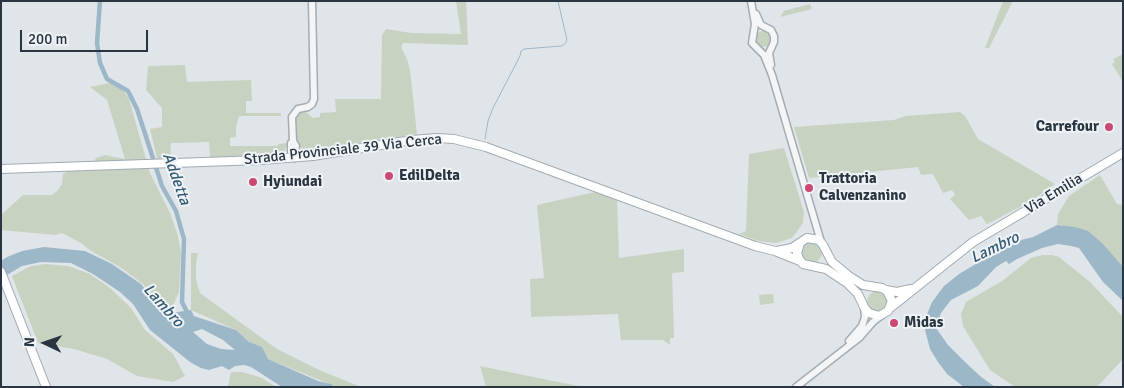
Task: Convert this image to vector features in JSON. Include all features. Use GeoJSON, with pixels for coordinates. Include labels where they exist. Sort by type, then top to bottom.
{"type":"FeatureCollection","features":[{"type":"Feature","properties":{"kind":"main road","name":"Strada Provinciale 39 Via Cerca"},"geometry":{"type":"LineString","coordinates":[[1,171],[294,158],[412,140],[437,138],[466,141],[755,246],[775,251],[811,266],[827,269],[847,283],[858,294],[864,306],[872,315],[882,315]]}},
{"type":"Feature","properties":{"kind":"main road","name":"Via Emilia"},"geometry":{"type":"LineString","coordinates":[[890,308],[980,237],[1123,153]]}},
{"type":"Feature","properties":{"kind":"main road"},"geometry":{"type":"LineString","coordinates":[[775,251],[790,249],[802,241],[813,238],[823,245],[832,262],[848,276],[863,285],[899,292],[913,289]]}},
{"type":"Feature","properties":{"kind":"main road"},"geometry":{"type":"LineString","coordinates":[[800,261],[797,254],[802,241]]}},
{"type":"Feature","properties":{"kind":"main road"},"geometry":{"type":"LineString","coordinates":[[811,266],[818,264],[823,259],[823,245]]}},
{"type":"Feature","properties":{"kind":"main road"},"geometry":{"type":"LineString","coordinates":[[1,272],[46,387]]}},
{"type":"Feature","properties":{"kind":"main road"},"geometry":{"type":"LineString","coordinates":[[864,306],[867,293],[870,290],[881,288]]}},
{"type":"Feature","properties":{"kind":"main road"},"geometry":{"type":"LineString","coordinates":[[881,288],[891,298],[890,308],[882,315]]}},
{"type":"Feature","properties":{"kind":"street"},"geometry":{"type":"LineString","coordinates":[[294,158],[291,147],[293,141],[293,114],[298,109],[312,104],[314,99],[312,1]]}},
{"type":"Feature","properties":{"kind":"street"},"geometry":{"type":"LineString","coordinates":[[752,1],[759,21],[774,36],[769,56],[772,75]]}},
{"type":"Feature","properties":{"kind":"street"},"geometry":{"type":"LineString","coordinates":[[752,1],[755,24],[752,43],[764,55],[772,75],[813,219],[823,245]]}},
{"type":"Feature","properties":{"kind":"street"},"geometry":{"type":"LineString","coordinates":[[753,34],[758,29],[766,28]]}},
{"type":"Feature","properties":{"kind":"street"},"geometry":{"type":"LineString","coordinates":[[758,50],[765,51],[771,47]]}},
{"type":"Feature","properties":{"kind":"street"},"geometry":{"type":"LineString","coordinates":[[802,241],[811,231],[813,219]]}},
{"type":"Feature","properties":{"kind":"street"},"geometry":{"type":"LineString","coordinates":[[796,387],[857,334],[864,323],[864,306]]}},
{"type":"Feature","properties":{"kind":"street"},"geometry":{"type":"LineString","coordinates":[[796,387],[857,340],[882,315]]}},
{"type":"Feature","properties":{"kind":"green space"},"geometry":{"type":"Polygon","coordinates":[[[456,1],[466,1],[468,45],[403,43],[401,47],[410,70],[417,134],[312,151],[300,147],[296,137],[295,119],[299,113],[306,112],[313,118],[320,117],[320,113],[336,112],[335,99],[381,99],[382,35],[386,29],[411,33],[461,34],[456,1]]]}},
{"type":"Feature","properties":{"kind":"green space"},"geometry":{"type":"Polygon","coordinates":[[[1003,1],[1013,1],[989,48],[985,48],[1003,1]]]}},
{"type":"Feature","properties":{"kind":"green space"},"geometry":{"type":"Polygon","coordinates":[[[810,4],[812,9],[780,17],[784,11],[810,4]]]}},
{"type":"Feature","properties":{"kind":"green space"},"geometry":{"type":"Polygon","coordinates":[[[763,31],[769,33],[771,39],[769,45],[763,47],[757,45],[755,39],[757,33],[763,31]]]}},
{"type":"Feature","properties":{"kind":"green space"},"geometry":{"type":"Polygon","coordinates":[[[1123,54],[1123,82],[1112,64],[1115,62],[1113,59],[1123,54]]]}},
{"type":"Feature","properties":{"kind":"green space"},"geometry":{"type":"Polygon","coordinates":[[[185,65],[187,82],[251,80],[252,101],[246,101],[246,113],[281,113],[281,116],[239,116],[236,137],[230,138],[230,146],[278,146],[278,144],[287,143],[284,154],[280,156],[210,159],[209,142],[171,143],[170,161],[158,162],[150,129],[162,127],[162,108],[146,90],[148,66],[185,65]]]}},
{"type":"Feature","properties":{"kind":"green space"},"geometry":{"type":"Polygon","coordinates":[[[110,83],[122,88],[129,99],[150,173],[170,213],[178,236],[181,253],[179,292],[172,308],[164,314],[143,284],[120,267],[62,233],[55,235],[1,230],[1,215],[23,195],[52,195],[62,184],[63,174],[69,170],[91,169],[96,158],[105,155],[125,159],[107,100],[90,87],[110,83]]]}},
{"type":"Feature","properties":{"kind":"green space"},"geometry":{"type":"Polygon","coordinates":[[[960,112],[965,116],[978,139],[1055,184],[1030,202],[987,224],[981,216],[969,220],[950,199],[955,195],[952,190],[943,193],[933,174],[921,175],[918,167],[809,178],[794,127],[894,120],[905,116],[960,112]]]}},
{"type":"Feature","properties":{"kind":"green space"},"geometry":{"type":"Polygon","coordinates":[[[784,148],[804,212],[803,223],[792,238],[776,243],[758,241],[739,234],[746,231],[749,154],[784,148]]]}},
{"type":"Feature","properties":{"kind":"green space"},"geometry":{"type":"Polygon","coordinates":[[[1100,175],[1117,204],[1123,205],[1123,267],[1061,225],[1057,225],[1058,214],[1069,196],[1100,175]]]}},
{"type":"Feature","properties":{"kind":"green space"},"geometry":{"type":"Polygon","coordinates":[[[595,192],[617,200],[619,258],[684,249],[684,272],[672,273],[674,338],[670,338],[670,345],[663,340],[621,340],[618,314],[531,317],[530,279],[544,278],[537,205],[595,192]]]}},
{"type":"Feature","properties":{"kind":"green space"},"geometry":{"type":"Polygon","coordinates":[[[811,241],[819,244],[822,252],[819,260],[811,263],[803,260],[800,252],[803,244],[811,241]]]}},
{"type":"Feature","properties":{"kind":"green space"},"geometry":{"type":"Polygon","coordinates":[[[191,253],[198,253],[196,280],[200,293],[277,349],[317,369],[361,387],[337,387],[268,359],[236,330],[191,310],[191,253]]]}},
{"type":"Feature","properties":{"kind":"green space"},"geometry":{"type":"Polygon","coordinates":[[[1043,255],[1059,257],[1090,282],[1123,317],[1123,359],[1097,387],[1015,387],[990,370],[963,326],[961,314],[966,302],[1002,281],[1031,258],[1043,255]]]}},
{"type":"Feature","properties":{"kind":"green space"},"geometry":{"type":"Polygon","coordinates":[[[45,264],[68,266],[90,274],[110,288],[131,308],[145,330],[173,354],[185,376],[173,382],[137,376],[107,359],[74,349],[38,343],[12,276],[31,266],[45,264]]]}},
{"type":"Feature","properties":{"kind":"green space"},"geometry":{"type":"Polygon","coordinates":[[[878,291],[886,294],[889,302],[886,310],[878,313],[870,310],[867,302],[870,294],[878,291]]]}},
{"type":"Feature","properties":{"kind":"green space"},"geometry":{"type":"Polygon","coordinates":[[[773,294],[774,303],[760,305],[759,295],[773,294]]]}},
{"type":"Feature","properties":{"kind":"green space"},"geometry":{"type":"Polygon","coordinates":[[[480,366],[528,376],[584,387],[486,387],[480,366]]]}},
{"type":"Feature","properties":{"kind":"green space"},"geometry":{"type":"Polygon","coordinates":[[[231,372],[242,372],[262,378],[276,387],[228,387],[231,372]]]}},
{"type":"Feature","properties":{"kind":"water"},"geometry":{"type":"Polygon","coordinates":[[[1057,225],[1088,231],[1117,260],[1123,267],[1123,301],[1103,282],[1079,248],[1058,244],[1042,248],[1009,264],[1006,261],[996,267],[978,286],[951,300],[941,313],[936,328],[948,345],[980,376],[995,387],[964,387],[947,374],[930,349],[925,330],[926,317],[932,302],[944,286],[959,274],[1006,246],[1033,237],[1057,225]]]}},
{"type":"Feature","properties":{"kind":"water"},"geometry":{"type":"Polygon","coordinates":[[[44,247],[85,251],[112,264],[141,284],[164,314],[191,310],[194,316],[236,330],[249,342],[262,347],[268,359],[335,387],[282,387],[251,367],[244,365],[235,366],[229,370],[222,366],[209,370],[201,368],[190,362],[150,330],[133,304],[120,292],[93,274],[71,263],[41,262],[22,266],[7,275],[1,283],[1,261],[22,251],[44,247]],[[202,329],[193,332],[207,344],[221,349],[235,350],[223,340],[202,329]]]}},
{"type":"Feature","properties":{"kind":"waterway","name":"Addetta"},"geometry":{"type":"LineString","coordinates":[[100,1],[97,43],[100,63],[107,79],[128,91],[137,109],[162,186],[176,211],[184,239],[182,302],[189,316]]}},
{"type":"Feature","properties":{"kind":"waterway"},"geometry":{"type":"LineString","coordinates":[[485,139],[488,121],[493,108],[521,51],[524,49],[561,46],[565,44],[567,40],[558,1]]}},
{"type":"Feature","properties":{"kind":"place","name":"Carrefour"},"geometry":{"type":"Point","coordinates":[1109,127]}},
{"type":"Feature","properties":{"kind":"place","name":"EdilDelta"},"geometry":{"type":"Point","coordinates":[389,176]}},
{"type":"Feature","properties":{"kind":"place","name":"Hyiundai"},"geometry":{"type":"Point","coordinates":[253,182]}},
{"type":"Feature","properties":{"kind":"place","name":"Trattoria Calvenzanino"},"geometry":{"type":"Point","coordinates":[809,188]}},
{"type":"Feature","properties":{"kind":"place","name":"Midas"},"geometry":{"type":"Point","coordinates":[894,323]}},
{"type":"Feature","properties":{"kind":"water label","name":"Lambro"},"geometry":{"type":"Point","coordinates":[995,248]}},
{"type":"Feature","properties":{"kind":"water label","name":"Lambro"},"geometry":{"type":"Point","coordinates":[163,306]}}]}
